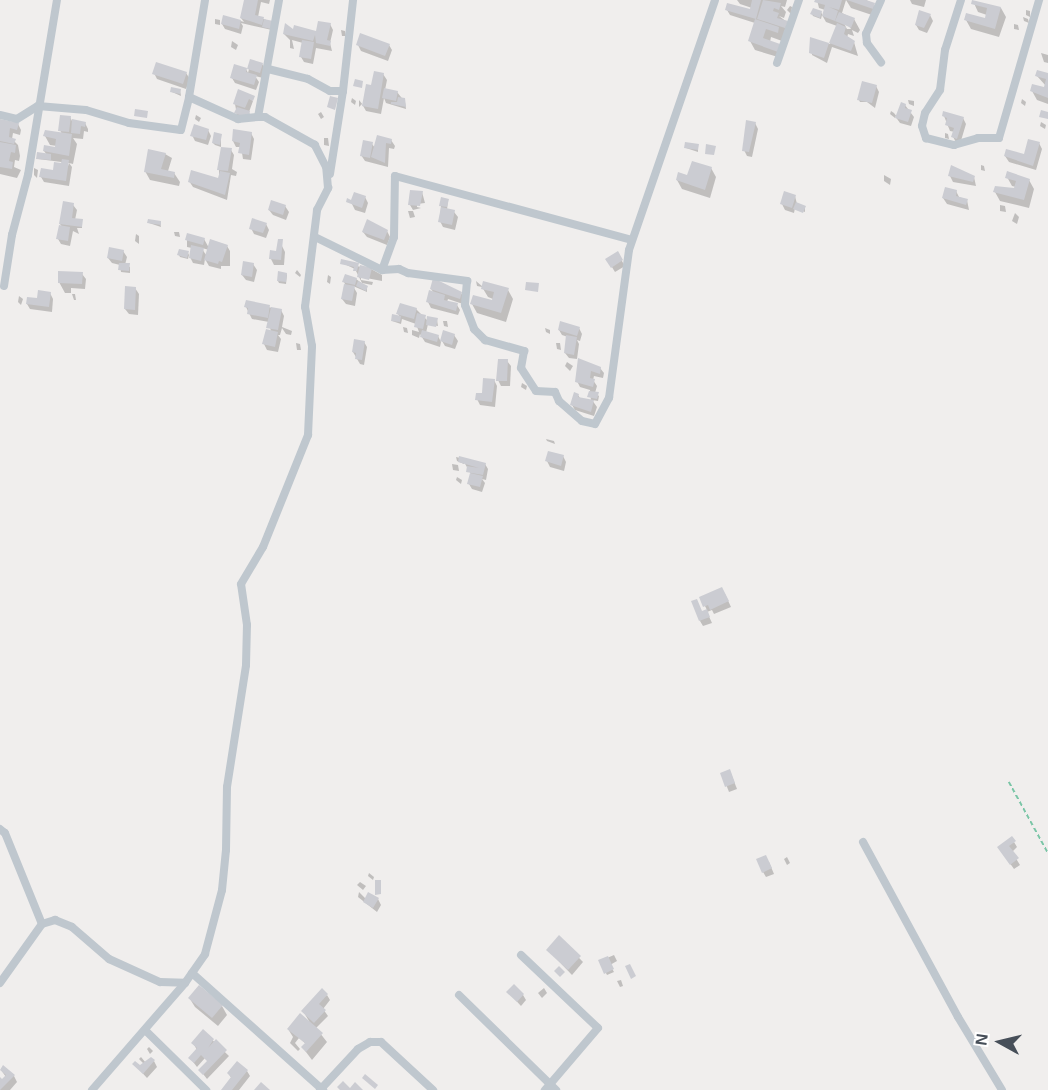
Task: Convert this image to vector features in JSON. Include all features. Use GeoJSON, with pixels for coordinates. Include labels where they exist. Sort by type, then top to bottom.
{"type":"FeatureCollection","features":[{"type":"Feature","properties":{"kind":"street"},"geometry":{"type":"LineString","coordinates":[[4,286],[12,235],[28,175],[57,0]]}},
{"type":"Feature","properties":{"kind":"street"},"geometry":{"type":"LineString","coordinates":[[0,115],[17,119],[38,106],[86,110],[129,123],[181,130],[189,97],[205,0]]}},
{"type":"Feature","properties":{"kind":"street"},"geometry":{"type":"LineString","coordinates":[[258,117],[279,0]]}},
{"type":"Feature","properties":{"kind":"street"},"geometry":{"type":"LineString","coordinates":[[92,1090],[185,983],[205,954],[222,890],[226,850],[227,787],[246,665],[247,625],[241,584],[263,547],[308,435],[312,346],[305,307],[317,210],[328,188],[343,91],[353,0]]}},
{"type":"Feature","properties":{"kind":"street"},"geometry":{"type":"LineString","coordinates":[[315,237],[382,270],[399,269],[408,273],[467,281],[465,305],[474,329],[485,340],[524,351],[521,368],[536,391],[555,392],[559,401],[582,421],[596,424],[609,398],[614,347],[632,240],[715,0]]}},
{"type":"Feature","properties":{"kind":"street"},"geometry":{"type":"LineString","coordinates":[[777,63],[800,0]]}},
{"type":"Feature","properties":{"kind":"street"},"geometry":{"type":"LineString","coordinates":[[881,0],[866,34],[867,43],[881,62]]}},
{"type":"Feature","properties":{"kind":"street"},"geometry":{"type":"LineString","coordinates":[[960,0],[945,50],[940,90],[925,113],[922,126],[926,138],[954,146],[978,138],[999,138],[1039,0]]}},
{"type":"Feature","properties":{"kind":"street"},"geometry":{"type":"LineString","coordinates":[[268,69],[309,79],[330,91],[343,91]]}},
{"type":"Feature","properties":{"kind":"street"},"geometry":{"type":"LineString","coordinates":[[189,97],[238,119],[265,117],[315,145],[326,168],[328,188]]}},
{"type":"Feature","properties":{"kind":"street"},"geometry":{"type":"LineString","coordinates":[[382,270],[394,237],[395,176],[632,240]]}},
{"type":"Feature","properties":{"kind":"street"},"geometry":{"type":"LineString","coordinates":[[2,833],[42,924]]}},
{"type":"Feature","properties":{"kind":"street"},"geometry":{"type":"LineString","coordinates":[[863,842],[958,1017],[1002,1090]]}},
{"type":"Feature","properties":{"kind":"street"},"geometry":{"type":"LineString","coordinates":[[0,983],[42,924],[55,920],[72,927],[109,959],[160,982],[185,983]]}},
{"type":"Feature","properties":{"kind":"street"},"geometry":{"type":"LineString","coordinates":[[520,955],[598,1028],[554,1086],[545,1090]]}},
{"type":"Feature","properties":{"kind":"street"},"geometry":{"type":"LineString","coordinates":[[192,974],[322,1090],[358,1049],[370,1042],[381,1042],[433,1090]]}},
{"type":"Feature","properties":{"kind":"street"},"geometry":{"type":"LineString","coordinates":[[459,995],[554,1086]]}},
{"type":"Feature","properties":{"kind":"street"},"geometry":{"type":"LineString","coordinates":[[145,1030],[206,1090]]}},
{"type":"Feature","properties":{"kind":"path"},"geometry":{"type":"LineString","coordinates":[[1009,783],[1048,853]]}},
{"type":"Feature","properties":{"kind":"building"},"geometry":{"type":"Polygon","coordinates":[[[244,0],[258,0],[255,15],[264,17],[262,25],[240,18],[244,0]]]}},
{"type":"Feature","properties":{"kind":"building"},"geometry":{"type":"Polygon","coordinates":[[[752,0],[761,0],[756,19],[725,10],[727,3],[750,9],[752,0]]]}},
{"type":"Feature","properties":{"kind":"building"},"geometry":{"type":"Polygon","coordinates":[[[763,0],[781,3],[779,10],[774,8],[773,11],[779,13],[777,18],[788,21],[785,28],[757,19],[763,0]]]}},
{"type":"Feature","properties":{"kind":"building"},"geometry":{"type":"Polygon","coordinates":[[[815,0],[842,0],[839,10],[829,7],[838,11],[835,21],[822,16],[825,5],[814,2],[815,0]]]}},
{"type":"Feature","properties":{"kind":"building"},"geometry":{"type":"Polygon","coordinates":[[[847,0],[866,0],[875,3],[873,9],[847,0]]]}},
{"type":"Feature","properties":{"kind":"building"},"geometry":{"type":"Polygon","coordinates":[[[972,0],[1001,7],[995,29],[964,20],[966,13],[985,18],[987,8],[971,4],[972,0]]]}},
{"type":"Feature","properties":{"kind":"building"},"geometry":{"type":"Polygon","coordinates":[[[813,8],[822,11],[820,18],[810,14],[813,8]]]}},
{"type":"Feature","properties":{"kind":"building"},"geometry":{"type":"Polygon","coordinates":[[[919,10],[931,14],[924,28],[915,25],[919,10]]]}},
{"type":"Feature","properties":{"kind":"building"},"geometry":{"type":"Polygon","coordinates":[[[839,12],[855,18],[851,28],[835,21],[839,12]]]}},
{"type":"Feature","properties":{"kind":"building"},"geometry":{"type":"Polygon","coordinates":[[[223,15],[241,20],[239,29],[221,24],[223,15]]]}},
{"type":"Feature","properties":{"kind":"building"},"geometry":{"type":"Polygon","coordinates":[[[264,19],[273,21],[271,29],[262,27],[264,19]]]}},
{"type":"Feature","properties":{"kind":"building"},"geometry":{"type":"Polygon","coordinates":[[[755,19],[779,27],[778,33],[766,29],[763,38],[780,44],[778,52],[748,41],[755,19]]]}},
{"type":"Feature","properties":{"kind":"building"},"geometry":{"type":"Polygon","coordinates":[[[318,21],[331,23],[327,40],[331,41],[330,46],[316,43],[315,35],[313,41],[283,34],[285,23],[293,29],[294,25],[316,31],[318,21]]]}},
{"type":"Feature","properties":{"kind":"building"},"geometry":{"type":"Polygon","coordinates":[[[837,23],[846,27],[844,34],[855,41],[851,51],[829,43],[837,23]]]}},
{"type":"Feature","properties":{"kind":"building"},"geometry":{"type":"Polygon","coordinates":[[[360,33],[390,44],[385,56],[356,45],[360,33]]]}},
{"type":"Feature","properties":{"kind":"building"},"geometry":{"type":"Polygon","coordinates":[[[810,37],[829,43],[824,58],[809,53],[810,37]]]}},
{"type":"Feature","properties":{"kind":"building"},"geometry":{"type":"Polygon","coordinates":[[[302,40],[314,42],[311,59],[299,57],[302,40]]]}},
{"type":"Feature","properties":{"kind":"building"},"geometry":{"type":"Polygon","coordinates":[[[250,59],[263,63],[260,73],[247,69],[250,59]]]}},
{"type":"Feature","properties":{"kind":"building"},"geometry":{"type":"Polygon","coordinates":[[[156,62],[187,72],[183,84],[152,74],[156,62]]]}},
{"type":"Feature","properties":{"kind":"building"},"geometry":{"type":"Polygon","coordinates":[[[234,64],[247,68],[246,72],[257,75],[254,85],[230,78],[234,64]]]}},
{"type":"Feature","properties":{"kind":"building"},"geometry":{"type":"Polygon","coordinates":[[[1037,70],[1048,73],[1048,98],[1030,91],[1032,84],[1044,87],[1046,79],[1035,76],[1037,70]]]}},
{"type":"Feature","properties":{"kind":"building"},"geometry":{"type":"Polygon","coordinates":[[[374,71],[384,73],[378,109],[362,106],[366,84],[371,85],[374,71]]]}},
{"type":"Feature","properties":{"kind":"building"},"geometry":{"type":"Polygon","coordinates":[[[355,79],[363,81],[362,88],[353,86],[355,79]]]}},
{"type":"Feature","properties":{"kind":"building"},"geometry":{"type":"Polygon","coordinates":[[[862,81],[877,85],[872,103],[857,100],[862,81]]]}},
{"type":"Feature","properties":{"kind":"building"},"geometry":{"type":"Polygon","coordinates":[[[171,87],[181,89],[180,94],[170,92],[171,87]]]}},
{"type":"Feature","properties":{"kind":"building"},"geometry":{"type":"Polygon","coordinates":[[[384,88],[398,91],[396,101],[382,98],[384,88]]]}},
{"type":"Feature","properties":{"kind":"building"},"geometry":{"type":"Polygon","coordinates":[[[238,89],[255,96],[253,101],[249,99],[245,108],[233,104],[238,89]]]}},
{"type":"Feature","properties":{"kind":"building"},"geometry":{"type":"Polygon","coordinates":[[[330,96],[338,98],[335,110],[327,107],[330,96]]]}},
{"type":"Feature","properties":{"kind":"building"},"geometry":{"type":"Polygon","coordinates":[[[398,97],[405,98],[406,107],[391,104],[391,102],[397,102],[398,97]]]}},
{"type":"Feature","properties":{"kind":"building"},"geometry":{"type":"Polygon","coordinates":[[[901,102],[906,104],[905,108],[912,110],[908,122],[895,118],[901,102]]]}},
{"type":"Feature","properties":{"kind":"building"},"geometry":{"type":"Polygon","coordinates":[[[237,107],[250,111],[248,118],[234,113],[237,107]]]}},
{"type":"Feature","properties":{"kind":"building"},"geometry":{"type":"Polygon","coordinates":[[[135,109],[148,111],[147,118],[134,116],[135,109]]]}},
{"type":"Feature","properties":{"kind":"building"},"geometry":{"type":"Polygon","coordinates":[[[1041,110],[1048,112],[1048,119],[1039,117],[1041,110]]]}},
{"type":"Feature","properties":{"kind":"building"},"geometry":{"type":"Polygon","coordinates":[[[943,111],[964,117],[957,139],[951,137],[954,128],[945,125],[947,118],[942,116],[943,111]]]}},
{"type":"Feature","properties":{"kind":"building"},"geometry":{"type":"Polygon","coordinates":[[[60,115],[71,116],[69,132],[58,131],[60,115]]]}},
{"type":"Feature","properties":{"kind":"building"},"geometry":{"type":"Polygon","coordinates":[[[0,119],[19,123],[17,130],[10,128],[9,137],[16,139],[14,144],[0,141],[0,119]]]}},
{"type":"Feature","properties":{"kind":"building"},"geometry":{"type":"Polygon","coordinates":[[[72,119],[86,122],[85,127],[81,126],[80,134],[71,133],[72,119]]]}},
{"type":"Feature","properties":{"kind":"building"},"geometry":{"type":"Polygon","coordinates":[[[746,120],[756,122],[749,152],[742,151],[746,120]]]}},
{"type":"Feature","properties":{"kind":"building"},"geometry":{"type":"Polygon","coordinates":[[[194,124],[209,129],[206,140],[190,136],[194,124]]]}},
{"type":"Feature","properties":{"kind":"building"},"geometry":{"type":"Polygon","coordinates":[[[233,129],[252,132],[249,155],[238,153],[240,143],[232,141],[233,129]]]}},
{"type":"Feature","properties":{"kind":"building"},"geometry":{"type":"Polygon","coordinates":[[[45,130],[72,134],[69,156],[43,151],[44,145],[55,147],[56,139],[43,136],[45,130]]]}},
{"type":"Feature","properties":{"kind":"building"},"geometry":{"type":"Polygon","coordinates":[[[214,132],[222,134],[220,145],[212,143],[214,132]]]}},
{"type":"Feature","properties":{"kind":"building"},"geometry":{"type":"Polygon","coordinates":[[[377,135],[392,139],[391,144],[386,143],[385,163],[371,157],[377,135]]]}},
{"type":"Feature","properties":{"kind":"building"},"geometry":{"type":"Polygon","coordinates":[[[1028,139],[1040,142],[1033,166],[1004,156],[1006,149],[1024,154],[1028,139]]]}},
{"type":"Feature","properties":{"kind":"building"},"geometry":{"type":"Polygon","coordinates":[[[363,140],[373,142],[370,158],[360,156],[363,140]]]}},
{"type":"Feature","properties":{"kind":"building"},"geometry":{"type":"Polygon","coordinates":[[[0,142],[16,145],[15,153],[11,152],[9,161],[13,162],[12,169],[0,167],[0,142]]]}},
{"type":"Feature","properties":{"kind":"building"},"geometry":{"type":"Polygon","coordinates":[[[685,142],[699,144],[698,150],[684,148],[685,142]]]}},
{"type":"Feature","properties":{"kind":"building"},"geometry":{"type":"Polygon","coordinates":[[[706,144],[716,146],[714,155],[705,154],[706,144]]]}},
{"type":"Feature","properties":{"kind":"building"},"geometry":{"type":"Polygon","coordinates":[[[221,147],[232,148],[228,171],[217,170],[221,147]]]}},
{"type":"Feature","properties":{"kind":"building"},"geometry":{"type":"Polygon","coordinates":[[[148,149],[166,153],[161,169],[175,172],[174,178],[144,172],[148,149]]]}},
{"type":"Feature","properties":{"kind":"building"},"geometry":{"type":"Polygon","coordinates":[[[37,152],[51,154],[51,160],[36,159],[37,152]]]}},
{"type":"Feature","properties":{"kind":"building"},"geometry":{"type":"Polygon","coordinates":[[[62,159],[69,160],[66,181],[39,177],[41,168],[53,170],[54,162],[61,163],[62,159]]]}},
{"type":"Feature","properties":{"kind":"building"},"geometry":{"type":"Polygon","coordinates":[[[692,161],[712,167],[705,190],[676,180],[678,172],[687,175],[692,161]]]}},
{"type":"Feature","properties":{"kind":"building"},"geometry":{"type":"Polygon","coordinates":[[[951,165],[975,176],[973,182],[948,176],[951,165]]]}},
{"type":"Feature","properties":{"kind":"building"},"geometry":{"type":"Polygon","coordinates":[[[191,170],[218,178],[220,171],[230,173],[225,195],[188,182],[191,170]]]}},
{"type":"Feature","properties":{"kind":"building"},"geometry":{"type":"Polygon","coordinates":[[[1007,171],[1030,179],[1024,200],[993,192],[995,186],[1014,188],[1016,181],[1005,178],[1007,171]]]}},
{"type":"Feature","properties":{"kind":"building"},"geometry":{"type":"Polygon","coordinates":[[[945,187],[957,190],[956,196],[968,199],[966,205],[942,198],[945,187]]]}},
{"type":"Feature","properties":{"kind":"building"},"geometry":{"type":"Polygon","coordinates":[[[410,190],[423,191],[420,206],[408,205],[410,190]]]}},
{"type":"Feature","properties":{"kind":"building"},"geometry":{"type":"Polygon","coordinates":[[[784,191],[796,195],[792,208],[780,204],[784,191]]]}},
{"type":"Feature","properties":{"kind":"building"},"geometry":{"type":"Polygon","coordinates":[[[354,192],[366,196],[362,208],[346,202],[347,198],[351,200],[354,192]]]}},
{"type":"Feature","properties":{"kind":"building"},"geometry":{"type":"Polygon","coordinates":[[[441,197],[449,199],[447,207],[439,206],[441,197]]]}},
{"type":"Feature","properties":{"kind":"building"},"geometry":{"type":"Polygon","coordinates":[[[271,200],[286,205],[283,215],[268,210],[271,200]]]}},
{"type":"Feature","properties":{"kind":"building"},"geometry":{"type":"Polygon","coordinates":[[[63,201],[74,203],[72,218],[83,219],[82,227],[59,224],[63,201]]]}},
{"type":"Feature","properties":{"kind":"building"},"geometry":{"type":"Polygon","coordinates":[[[796,202],[806,206],[803,213],[793,209],[796,202]]]}},
{"type":"Feature","properties":{"kind":"building"},"geometry":{"type":"Polygon","coordinates":[[[441,207],[455,210],[452,225],[438,222],[441,207]]]}},
{"type":"Feature","properties":{"kind":"building"},"geometry":{"type":"Polygon","coordinates":[[[252,218],[267,223],[263,233],[249,229],[252,218]]]}},
{"type":"Feature","properties":{"kind":"building"},"geometry":{"type":"Polygon","coordinates":[[[148,219],[161,221],[161,225],[147,223],[148,219]]]}},
{"type":"Feature","properties":{"kind":"building"},"geometry":{"type":"Polygon","coordinates":[[[367,219],[388,230],[384,240],[362,232],[367,219]]]}},
{"type":"Feature","properties":{"kind":"building"},"geometry":{"type":"Polygon","coordinates":[[[59,225],[70,227],[68,241],[56,239],[59,225]]]}},
{"type":"Feature","properties":{"kind":"building"},"geometry":{"type":"Polygon","coordinates":[[[187,233],[205,238],[203,245],[185,240],[187,233]]]}},
{"type":"Feature","properties":{"kind":"building"},"geometry":{"type":"Polygon","coordinates":[[[210,239],[228,245],[222,262],[219,261],[218,264],[204,260],[210,239]]]}},
{"type":"Feature","properties":{"kind":"building"},"geometry":{"type":"Polygon","coordinates":[[[278,239],[283,239],[281,260],[269,259],[270,250],[276,251],[278,239]]]}},
{"type":"Feature","properties":{"kind":"building"},"geometry":{"type":"Polygon","coordinates":[[[191,245],[204,248],[201,261],[189,258],[191,245]]]}},
{"type":"Feature","properties":{"kind":"building"},"geometry":{"type":"Polygon","coordinates":[[[109,247],[124,250],[122,261],[107,258],[109,247]]]}},
{"type":"Feature","properties":{"kind":"building"},"geometry":{"type":"Polygon","coordinates":[[[179,249],[189,251],[187,258],[177,255],[179,249]]]}},
{"type":"Feature","properties":{"kind":"building"},"geometry":{"type":"Polygon","coordinates":[[[618,251],[623,260],[611,268],[605,259],[618,251]]]}},
{"type":"Feature","properties":{"kind":"building"},"geometry":{"type":"Polygon","coordinates":[[[341,259],[359,263],[357,271],[353,271],[354,267],[340,264],[341,259]]]}},
{"type":"Feature","properties":{"kind":"building"},"geometry":{"type":"Polygon","coordinates":[[[243,261],[254,263],[252,277],[241,275],[243,261]]]}},
{"type":"Feature","properties":{"kind":"building"},"geometry":{"type":"Polygon","coordinates":[[[119,263],[130,263],[129,271],[118,270],[119,263]]]}},
{"type":"Feature","properties":{"kind":"building"},"geometry":{"type":"Polygon","coordinates":[[[360,265],[372,268],[369,280],[357,277],[360,265]]]}},
{"type":"Feature","properties":{"kind":"building"},"geometry":{"type":"Polygon","coordinates":[[[58,271],[83,272],[82,284],[58,283],[58,271]]]}},
{"type":"Feature","properties":{"kind":"building"},"geometry":{"type":"Polygon","coordinates":[[[278,271],[287,273],[286,282],[277,281],[278,271]]]}},
{"type":"Feature","properties":{"kind":"building"},"geometry":{"type":"Polygon","coordinates":[[[345,274],[357,278],[355,285],[342,282],[345,274]]]}},
{"type":"Feature","properties":{"kind":"building"},"geometry":{"type":"Polygon","coordinates":[[[433,278],[462,292],[460,299],[430,289],[433,278]]]}},
{"type":"Feature","properties":{"kind":"building"},"geometry":{"type":"Polygon","coordinates":[[[358,281],[368,286],[366,291],[356,286],[358,281]]]}},
{"type":"Feature","properties":{"kind":"building"},"geometry":{"type":"Polygon","coordinates":[[[483,281],[509,288],[501,313],[470,304],[473,295],[492,300],[494,292],[481,289],[483,281]]]}},
{"type":"Feature","properties":{"kind":"building"},"geometry":{"type":"Polygon","coordinates":[[[526,282],[539,283],[538,292],[525,290],[526,282]]]}},
{"type":"Feature","properties":{"kind":"building"},"geometry":{"type":"Polygon","coordinates":[[[344,284],[355,286],[352,301],[341,299],[344,284]]]}},
{"type":"Feature","properties":{"kind":"building"},"geometry":{"type":"Polygon","coordinates":[[[125,286],[136,287],[135,310],[124,309],[125,286]]]}},
{"type":"Feature","properties":{"kind":"building"},"geometry":{"type":"Polygon","coordinates":[[[38,290],[51,292],[49,307],[26,304],[27,297],[37,298],[38,290]]]}},
{"type":"Feature","properties":{"kind":"building"},"geometry":{"type":"Polygon","coordinates":[[[429,290],[445,295],[444,300],[458,303],[456,311],[426,302],[429,290]]]}},
{"type":"Feature","properties":{"kind":"building"},"geometry":{"type":"Polygon","coordinates":[[[246,300],[270,305],[268,318],[247,314],[248,308],[244,307],[246,300]]]}},
{"type":"Feature","properties":{"kind":"building"},"geometry":{"type":"Polygon","coordinates":[[[400,303],[417,308],[414,319],[396,314],[400,303]]]}},
{"type":"Feature","properties":{"kind":"building"},"geometry":{"type":"Polygon","coordinates":[[[271,307],[282,309],[278,330],[266,328],[271,307]]]}},
{"type":"Feature","properties":{"kind":"building"},"geometry":{"type":"Polygon","coordinates":[[[417,313],[426,315],[423,329],[414,327],[417,313]]]}},
{"type":"Feature","properties":{"kind":"building"},"geometry":{"type":"Polygon","coordinates":[[[392,314],[401,316],[400,322],[391,321],[392,314]]]}},
{"type":"Feature","properties":{"kind":"building"},"geometry":{"type":"Polygon","coordinates":[[[427,316],[438,318],[436,327],[426,325],[427,316]]]}},
{"type":"Feature","properties":{"kind":"building"},"geometry":{"type":"Polygon","coordinates":[[[560,321],[580,327],[577,336],[558,330],[560,321]]]}},
{"type":"Feature","properties":{"kind":"building"},"geometry":{"type":"Polygon","coordinates":[[[266,329],[278,332],[275,347],[262,344],[266,329]]]}},
{"type":"Feature","properties":{"kind":"building"},"geometry":{"type":"Polygon","coordinates":[[[422,330],[439,335],[437,342],[420,337],[422,330]]]}},
{"type":"Feature","properties":{"kind":"building"},"geometry":{"type":"Polygon","coordinates":[[[443,330],[455,334],[452,345],[440,341],[443,330]]]}},
{"type":"Feature","properties":{"kind":"building"},"geometry":{"type":"Polygon","coordinates":[[[566,335],[577,337],[574,355],[564,353],[566,335]]]}},
{"type":"Feature","properties":{"kind":"building"},"geometry":{"type":"Polygon","coordinates":[[[354,339],[365,341],[362,360],[355,359],[356,353],[352,352],[354,339]]]}},
{"type":"Feature","properties":{"kind":"building"},"geometry":{"type":"Polygon","coordinates":[[[578,358],[601,367],[600,374],[591,371],[590,378],[595,379],[593,387],[575,382],[578,358]]]}},
{"type":"Feature","properties":{"kind":"building"},"geometry":{"type":"Polygon","coordinates":[[[498,359],[508,359],[507,381],[496,381],[498,359]]]}},
{"type":"Feature","properties":{"kind":"building"},"geometry":{"type":"Polygon","coordinates":[[[483,378],[495,379],[492,402],[475,400],[476,393],[482,393],[483,378]]]}},
{"type":"Feature","properties":{"kind":"building"},"geometry":{"type":"Polygon","coordinates":[[[589,391],[599,392],[597,399],[587,397],[589,391]]]}},
{"type":"Feature","properties":{"kind":"building"},"geometry":{"type":"Polygon","coordinates":[[[574,392],[579,394],[578,397],[594,400],[591,412],[570,405],[574,392]]]}},
{"type":"Feature","properties":{"kind":"building"},"geometry":{"type":"Polygon","coordinates":[[[548,451],[564,455],[561,466],[545,461],[548,451]]]}},
{"type":"Feature","properties":{"kind":"building"},"geometry":{"type":"Polygon","coordinates":[[[459,456],[486,463],[483,475],[466,472],[467,466],[479,468],[458,462],[459,456]]]}},
{"type":"Feature","properties":{"kind":"building"},"geometry":{"type":"Polygon","coordinates":[[[470,473],[483,476],[480,487],[467,484],[470,473]]]}},
{"type":"Feature","properties":{"kind":"building"},"geometry":{"type":"Polygon","coordinates":[[[722,587],[729,601],[710,610],[708,605],[703,607],[699,597],[722,587]]]}},
{"type":"Feature","properties":{"kind":"building"},"geometry":{"type":"Polygon","coordinates":[[[697,599],[702,611],[707,609],[710,617],[699,621],[691,601],[697,599]]]}},
{"type":"Feature","properties":{"kind":"building"},"geometry":{"type":"Polygon","coordinates":[[[730,769],[735,783],[725,787],[720,773],[730,769]]]}},
{"type":"Feature","properties":{"kind":"building"},"geometry":{"type":"Polygon","coordinates":[[[1012,836],[1016,841],[1009,846],[1019,858],[1010,865],[997,847],[1012,836]]]}},
{"type":"Feature","properties":{"kind":"building"},"geometry":{"type":"Polygon","coordinates":[[[766,855],[772,868],[762,873],[756,859],[766,855]]]}},
{"type":"Feature","properties":{"kind":"building"},"geometry":{"type":"Polygon","coordinates":[[[375,880],[381,880],[381,894],[375,895],[375,880]]]}},
{"type":"Feature","properties":{"kind":"building"},"geometry":{"type":"Polygon","coordinates":[[[368,892],[379,898],[373,908],[363,902],[368,892]]]}},
{"type":"Feature","properties":{"kind":"building"},"geometry":{"type":"Polygon","coordinates":[[[559,935],[581,956],[568,970],[546,950],[559,935]]]}},
{"type":"Feature","properties":{"kind":"building"},"geometry":{"type":"Polygon","coordinates":[[[608,956],[614,969],[604,974],[598,960],[608,956]]]}},
{"type":"Feature","properties":{"kind":"building"},"geometry":{"type":"Polygon","coordinates":[[[630,964],[636,976],[631,979],[625,966],[630,964]]]}},
{"type":"Feature","properties":{"kind":"building"},"geometry":{"type":"Polygon","coordinates":[[[559,966],[565,972],[560,977],[554,971],[559,966]]]}},
{"type":"Feature","properties":{"kind":"building"},"geometry":{"type":"Polygon","coordinates":[[[514,984],[524,994],[517,1002],[506,992],[514,984]]]}},
{"type":"Feature","properties":{"kind":"building"},"geometry":{"type":"Polygon","coordinates":[[[199,985],[223,1005],[212,1018],[188,998],[199,985]]]}},
{"type":"Feature","properties":{"kind":"building"},"geometry":{"type":"Polygon","coordinates":[[[322,988],[328,994],[319,1004],[326,1010],[314,1023],[301,1011],[322,988]]]}},
{"type":"Feature","properties":{"kind":"building"},"geometry":{"type":"Polygon","coordinates":[[[300,1013],[323,1033],[306,1052],[301,1047],[305,1043],[287,1029],[300,1013]]]}},
{"type":"Feature","properties":{"kind":"building"},"geometry":{"type":"Polygon","coordinates":[[[203,1029],[214,1039],[208,1048],[216,1039],[227,1050],[203,1075],[198,1070],[207,1061],[201,1055],[194,1063],[188,1058],[197,1048],[191,1043],[203,1029]]]}},
{"type":"Feature","properties":{"kind":"building"},"geometry":{"type":"Polygon","coordinates":[[[151,1057],[155,1060],[143,1074],[132,1064],[135,1061],[140,1065],[151,1057]]]}},
{"type":"Feature","properties":{"kind":"building"},"geometry":{"type":"Polygon","coordinates":[[[237,1061],[248,1070],[232,1090],[221,1090],[231,1077],[227,1073],[237,1061]]]}},
{"type":"Feature","properties":{"kind":"building"},"geometry":{"type":"Polygon","coordinates":[[[3,1065],[15,1075],[0,1090],[0,1077],[2,1079],[6,1075],[0,1070],[3,1065]]]}},
{"type":"Feature","properties":{"kind":"building"},"geometry":{"type":"Polygon","coordinates":[[[365,1074],[378,1085],[375,1089],[362,1078],[365,1074]]]}},
{"type":"Feature","properties":{"kind":"building"},"geometry":{"type":"Polygon","coordinates":[[[343,1081],[350,1088],[355,1082],[363,1090],[340,1090],[337,1087],[343,1081]]]}},
{"type":"Feature","properties":{"kind":"building"},"geometry":{"type":"Polygon","coordinates":[[[261,1082],[270,1090],[254,1090],[261,1082]]]}}]}
